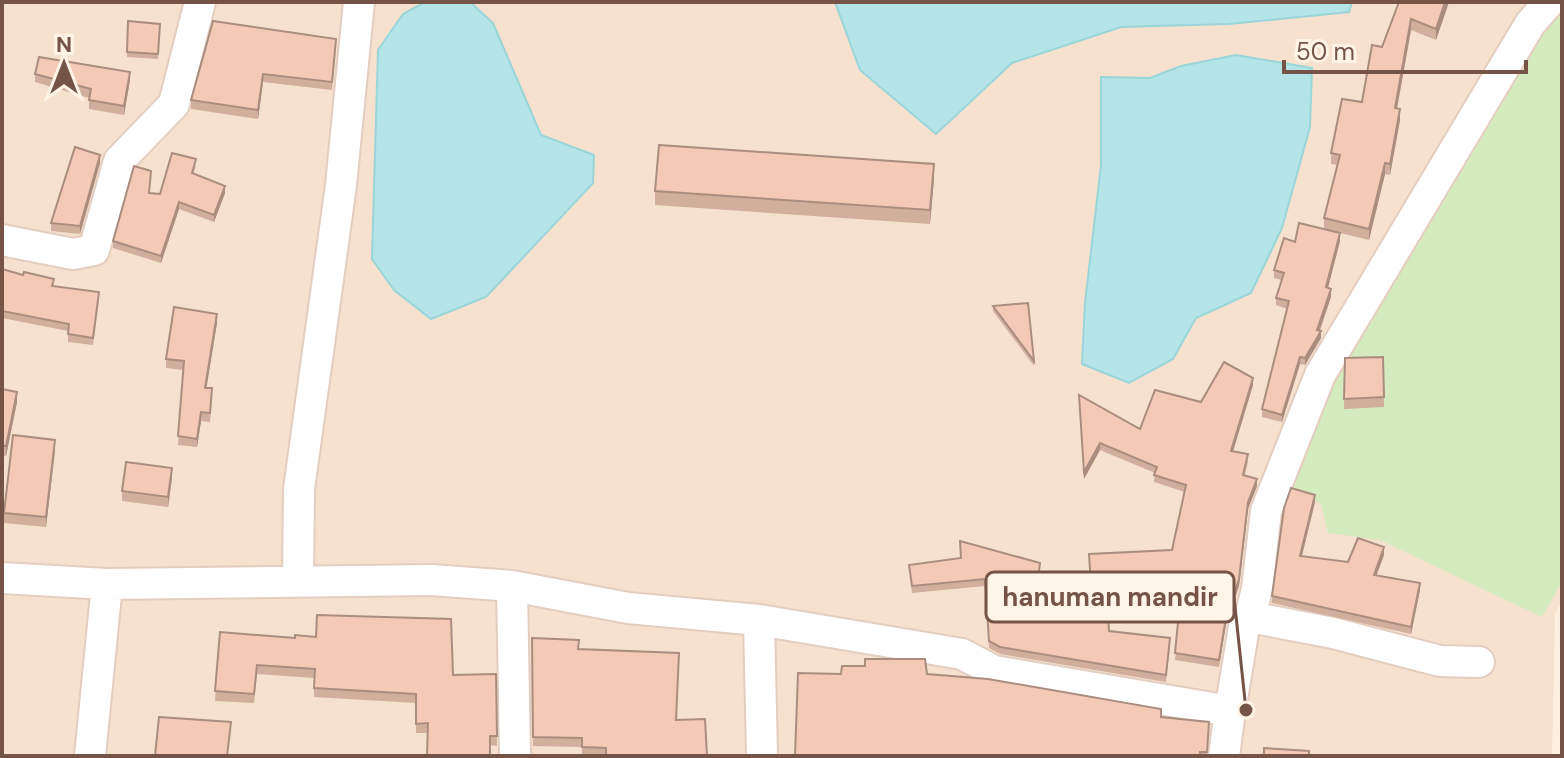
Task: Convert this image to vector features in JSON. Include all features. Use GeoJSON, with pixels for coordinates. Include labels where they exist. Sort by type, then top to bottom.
{"type":"FeatureCollection","features":[{"type":"Feature","properties":{"kind":"street"},"geometry":{"type":"LineString","coordinates":[[2,240],[73,254],[94,250],[119,161],[174,104],[200,2]]}},
{"type":"Feature","properties":{"kind":"street"},"geometry":{"type":"LineString","coordinates":[[298,580],[299,489],[341,185],[359,2]]}},
{"type":"Feature","properties":{"kind":"street"},"geometry":{"type":"LineString","coordinates":[[1224,756],[1244,627],[1250,617],[1257,589],[1266,511],[1320,375],[1530,24],[1549,2]]}},
{"type":"Feature","properties":{"kind":"street"},"geometry":{"type":"LineString","coordinates":[[2,578],[107,584],[432,580],[512,586],[628,608],[759,620],[962,654],[994,671],[1230,711]]}},
{"type":"Feature","properties":{"kind":"street"},"geometry":{"type":"LineString","coordinates":[[90,756],[107,584]]}},
{"type":"Feature","properties":{"kind":"street"},"geometry":{"type":"LineString","coordinates":[[512,586],[515,756]]}},
{"type":"Feature","properties":{"kind":"street"},"geometry":{"type":"LineString","coordinates":[[1250,617],[1333,633],[1440,661],[1479,662]]}},
{"type":"Feature","properties":{"kind":"street"},"geometry":{"type":"LineString","coordinates":[[759,620],[762,756]]}},
{"type":"Feature","properties":{"kind":"shaded area"},"geometry":{"type":"Polygon","coordinates":[[[2,2],[1562,2],[1562,602],[1555,613],[1552,756],[2,756],[2,2]]]}},
{"type":"Feature","properties":{"kind":"green space"},"geometry":{"type":"Polygon","coordinates":[[[1562,2],[1562,581],[1542,617],[1380,540],[1328,533],[1321,504],[1284,485],[1325,381],[1463,148],[1562,2]]]}},
{"type":"Feature","properties":{"kind":"water"},"geometry":{"type":"Polygon","coordinates":[[[425,2],[470,2],[493,23],[541,135],[594,155],[593,183],[486,297],[431,319],[394,290],[372,259],[378,50],[403,14],[425,2]]]}},
{"type":"Feature","properties":{"kind":"water"},"geometry":{"type":"Polygon","coordinates":[[[835,2],[1352,2],[1349,12],[1229,24],[1121,27],[1012,63],[936,134],[860,70],[835,2]]]}},
{"type":"Feature","properties":{"kind":"water"},"geometry":{"type":"Polygon","coordinates":[[[1236,55],[1312,68],[1310,127],[1282,228],[1251,293],[1196,318],[1173,359],[1129,383],[1082,364],[1085,303],[1101,165],[1101,77],[1150,78],[1181,66],[1236,55]]]}},
{"type":"Feature","properties":{"kind":"building"},"geometry":{"type":"Polygon","coordinates":[[[1399,2],[1445,2],[1436,29],[1411,19],[1395,108],[1400,109],[1390,164],[1385,163],[1369,229],[1324,218],[1340,155],[1331,153],[1342,99],[1362,102],[1372,45],[1382,47],[1399,2]]]}},
{"type":"Feature","properties":{"kind":"building"},"geometry":{"type":"Polygon","coordinates":[[[128,21],[160,24],[158,54],[127,52],[128,21]]]}},
{"type":"Feature","properties":{"kind":"building"},"geometry":{"type":"Polygon","coordinates":[[[213,21],[336,39],[332,82],[263,74],[258,110],[191,100],[213,21]]]}},
{"type":"Feature","properties":{"kind":"building"},"geometry":{"type":"Polygon","coordinates":[[[39,57],[130,72],[124,106],[89,100],[91,89],[35,74],[39,57]]]}},
{"type":"Feature","properties":{"kind":"building"},"geometry":{"type":"Polygon","coordinates":[[[659,145],[934,164],[930,210],[655,191],[659,145]]]}},
{"type":"Feature","properties":{"kind":"building"},"geometry":{"type":"Polygon","coordinates":[[[75,147],[100,155],[80,226],[51,223],[75,147]]]}},
{"type":"Feature","properties":{"kind":"building"},"geometry":{"type":"Polygon","coordinates":[[[172,153],[196,159],[192,173],[225,186],[214,215],[179,202],[161,256],[113,241],[134,166],[151,171],[149,193],[160,194],[172,153]]]}},
{"type":"Feature","properties":{"kind":"building"},"geometry":{"type":"Polygon","coordinates":[[[1299,223],[1340,233],[1326,287],[1331,289],[1317,330],[1321,331],[1305,358],[1300,357],[1282,415],[1262,409],[1289,301],[1276,298],[1284,273],[1274,270],[1284,238],[1295,242],[1299,223]]]}},
{"type":"Feature","properties":{"kind":"building"},"geometry":{"type":"Polygon","coordinates":[[[2,269],[54,279],[52,286],[99,292],[93,338],[68,334],[69,324],[2,311],[2,269]]]}},
{"type":"Feature","properties":{"kind":"building"},"geometry":{"type":"Polygon","coordinates":[[[1028,303],[1034,361],[993,306],[1028,303]]]}},
{"type":"Feature","properties":{"kind":"building"},"geometry":{"type":"Polygon","coordinates":[[[174,307],[217,314],[205,388],[212,388],[210,413],[201,412],[197,439],[178,436],[184,361],[166,359],[174,307]]]}},
{"type":"Feature","properties":{"kind":"building"},"geometry":{"type":"Polygon","coordinates":[[[1383,357],[1384,397],[1344,399],[1345,358],[1383,357]]]}},
{"type":"Feature","properties":{"kind":"building"},"geometry":{"type":"Polygon","coordinates":[[[1224,362],[1253,378],[1231,451],[1248,454],[1243,475],[1257,479],[1248,502],[1239,579],[1226,617],[1219,660],[1175,653],[1182,581],[1091,586],[1089,554],[1172,550],[1186,485],[1154,475],[1157,467],[1100,443],[1084,472],[1079,395],[1140,429],[1155,390],[1201,402],[1224,362]]]}},
{"type":"Feature","properties":{"kind":"building"},"geometry":{"type":"Polygon","coordinates":[[[2,389],[17,392],[6,446],[2,446],[2,389]]]}},
{"type":"Feature","properties":{"kind":"building"},"geometry":{"type":"Polygon","coordinates":[[[13,435],[55,440],[46,517],[4,513],[13,435]]]}},
{"type":"Feature","properties":{"kind":"building"},"geometry":{"type":"Polygon","coordinates":[[[126,462],[172,468],[168,497],[122,491],[126,462]]]}},
{"type":"Feature","properties":{"kind":"building"},"geometry":{"type":"Polygon","coordinates":[[[1291,488],[1315,495],[1300,556],[1348,562],[1358,538],[1384,547],[1374,575],[1420,583],[1411,627],[1272,596],[1284,508],[1291,488]]]}},
{"type":"Feature","properties":{"kind":"building"},"geometry":{"type":"Polygon","coordinates":[[[960,541],[1040,563],[1035,602],[1107,595],[1109,631],[1170,638],[1166,675],[1000,647],[989,641],[985,579],[912,586],[909,565],[961,558],[960,541]]]}},
{"type":"Feature","properties":{"kind":"building"},"geometry":{"type":"Polygon","coordinates":[[[317,615],[451,619],[453,675],[496,674],[497,736],[490,736],[490,756],[427,756],[428,723],[416,724],[416,694],[314,688],[315,669],[257,665],[254,694],[215,691],[220,632],[316,637],[317,615]]]}},
{"type":"Feature","properties":{"kind":"building"},"geometry":{"type":"Polygon","coordinates":[[[532,638],[579,640],[578,649],[679,653],[676,720],[705,719],[707,756],[606,756],[606,748],[582,747],[582,738],[533,737],[532,638]]]}},
{"type":"Feature","properties":{"kind":"building"},"geometry":{"type":"Polygon","coordinates":[[[865,659],[925,659],[927,674],[988,679],[1161,709],[1161,717],[1209,722],[1207,752],[1200,752],[1200,756],[795,756],[798,673],[841,674],[842,666],[865,666],[865,659]]]}},
{"type":"Feature","properties":{"kind":"building"},"geometry":{"type":"Polygon","coordinates":[[[159,717],[231,722],[227,756],[155,756],[159,717]]]}},
{"type":"Feature","properties":{"kind":"building"},"geometry":{"type":"Polygon","coordinates":[[[1264,748],[1309,751],[1309,756],[1264,756],[1264,748]]]}},
{"type":"Feature","properties":{"kind":"place","name":"hanuman mandir"},"geometry":{"type":"Point","coordinates":[1246,710]}}]}
